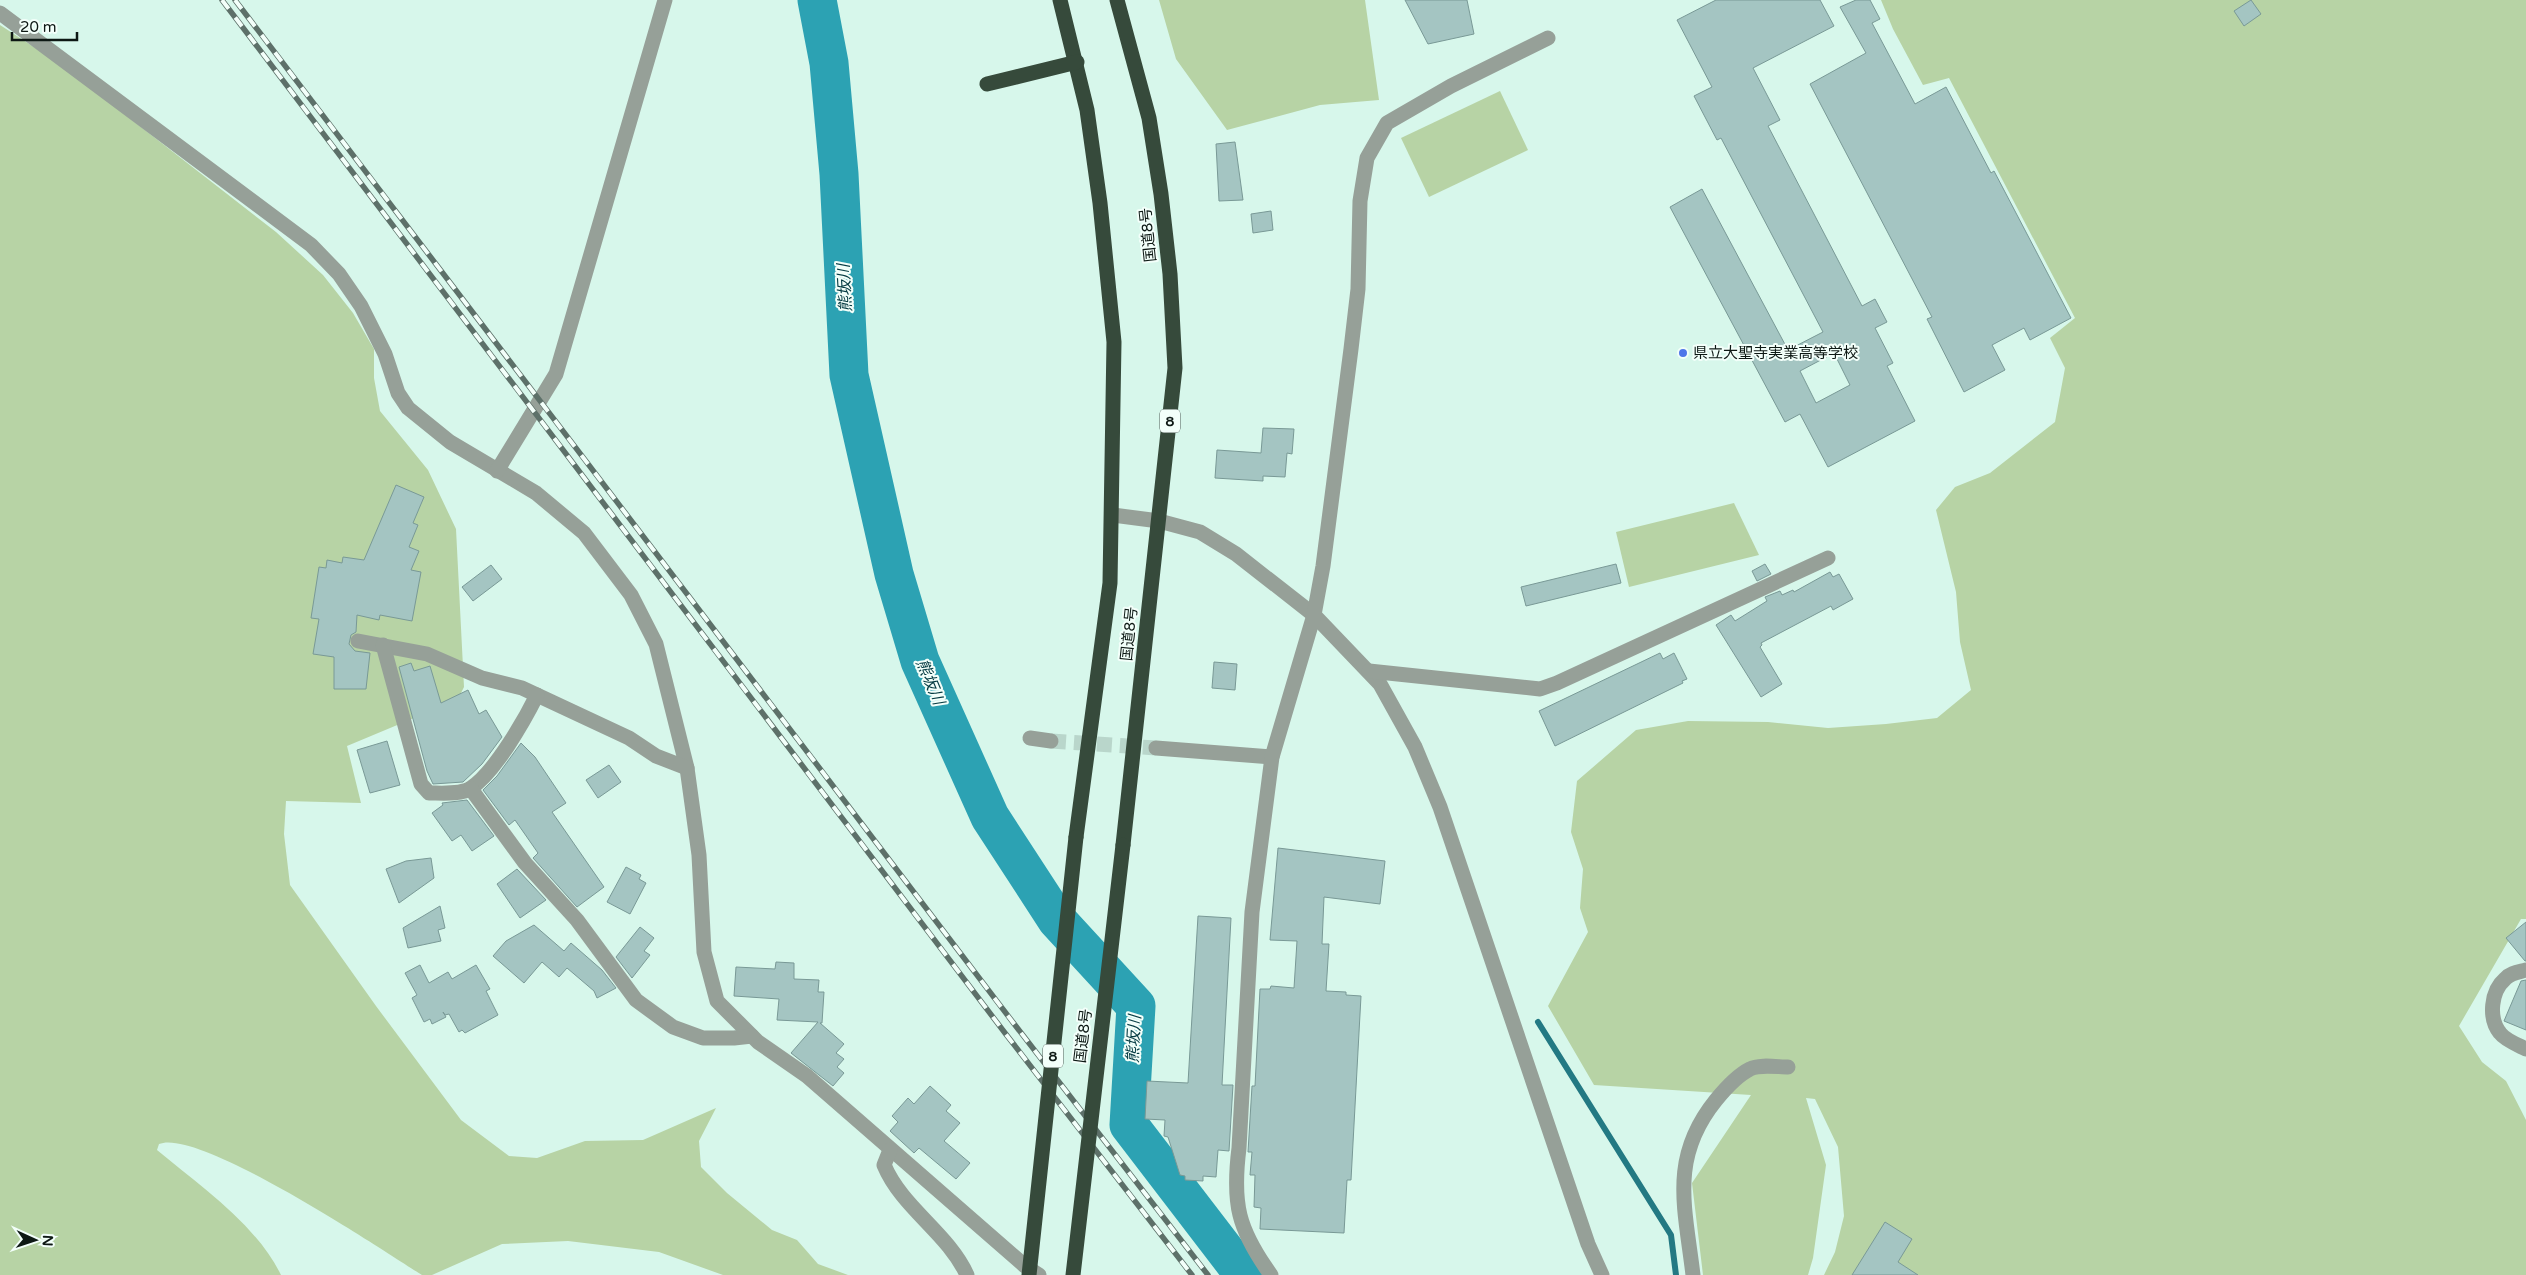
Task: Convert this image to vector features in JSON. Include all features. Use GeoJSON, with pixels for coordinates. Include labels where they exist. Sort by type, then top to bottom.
{"type":"FeatureCollection","features":[{"type":"Feature","properties":{"kind":"highway","name":"国道8号"},"geometry":{"type":"LineString","coordinates":[[1029,1275],[1076,838],[1110,583],[1112,515],[1114,342],[1100,203],[1087,110],[1077,62],[1060,0]]}},
{"type":"Feature","properties":{"kind":"highway","name":"国道8号"},"geometry":{"type":"LineString","coordinates":[[1073,1275],[1123,845],[1175,368],[1170,274],[1161,194],[1149,118],[1117,0]]}},
{"type":"Feature","properties":{"kind":"highway"},"geometry":{"type":"LineString","coordinates":[[987,84],[1077,62]]}},
{"type":"Feature","properties":{"kind":"street"},"geometry":{"type":"LineString","coordinates":[[497,471],[556,374],[665,0]]}},
{"type":"Feature","properties":{"kind":"street"},"geometry":{"type":"LineString","coordinates":[[0,13],[311,245],[339,274],[361,306],[385,354],[398,393],[408,408],[445,439],[536,493],[584,533],[631,595],[656,644],[687,768],[699,855],[704,952],[717,1001],[752,1036],[807,1076],[890,1150],[977,1222],[1025,1266],[1039,1275]]}},
{"type":"Feature","properties":{"kind":"street"},"geometry":{"type":"LineString","coordinates":[[1271,1275],[1253,1250],[1243,1228],[1237,1206],[1235,1182],[1239,1148],[1252,912],[1272,757],[1314,615],[1323,566],[1358,289],[1360,201],[1367,158],[1387,123],[1451,86],[1548,38]]}},
{"type":"Feature","properties":{"kind":"street"},"geometry":{"type":"LineString","coordinates":[[1112,515],[1159,521],[1200,532],[1236,554],[1314,615],[1380,684],[1415,747],[1440,807],[1585,1234],[1602,1275]]}},
{"type":"Feature","properties":{"kind":"street"},"geometry":{"type":"LineString","coordinates":[[1369,671],[1540,689],[1557,683],[1828,558]]}},
{"type":"Feature","properties":{"kind":"street"},"geometry":{"type":"LineString","coordinates":[[358,641],[427,654],[482,678],[522,688],[629,738],[656,756],[687,768]]}},
{"type":"Feature","properties":{"kind":"street"},"geometry":{"type":"LineString","coordinates":[[383,646],[421,784],[429,793],[471,789],[518,732],[537,696]]}},
{"type":"Feature","properties":{"kind":"street"},"geometry":{"type":"LineString","coordinates":[[1030,738],[1051,741]]}},
{"type":"Feature","properties":{"kind":"street"},"geometry":{"type":"LineString","coordinates":[[1156,748],[1272,757]]}},
{"type":"Feature","properties":{"kind":"street"},"geometry":{"type":"LineString","coordinates":[[471,789],[520,856],[583,927],[636,1000],[673,1027],[704,1038],[752,1036]]}},
{"type":"Feature","properties":{"kind":"street"},"geometry":{"type":"LineString","coordinates":[[2526,970],[2505,978],[2495,993],[2493,1004],[2493,1016],[2500,1033],[2526,1049]]}},
{"type":"Feature","properties":{"kind":"street"},"geometry":{"type":"LineString","coordinates":[[1693,1275],[1682,1190],[1685,1157],[1702,1118],[1722,1092],[1751,1068],[1788,1067]]}},
{"type":"Feature","properties":{"kind":"street"},"geometry":{"type":"LineString","coordinates":[[890,1150],[884,1165],[891,1182],[960,1258],[967,1275]]}},
{"type":"Feature","properties":{"kind":"green space"},"geometry":{"type":"Polygon","coordinates":[[[1159,0],[1365,0],[1379,100],[1320,105],[1227,130],[1176,59],[1159,0]]]}},
{"type":"Feature","properties":{"kind":"green space"},"geometry":{"type":"Polygon","coordinates":[[[1881,0],[2526,0],[2526,919],[2521,919],[2459,1026],[2482,1062],[2506,1081],[2526,1120],[2526,1275],[1824,1275],[1835,1252],[1844,1216],[1838,1147],[1815,1099],[1806,1098],[1826,1165],[1813,1258],[1808,1275],[1703,1275],[1692,1183],[1751,1095],[1594,1085],[1548,1006],[1588,932],[1580,908],[1583,869],[1571,832],[1577,781],[1636,730],[1688,721],[1768,722],[1828,728],[1937,718],[1971,690],[1960,642],[1956,592],[1936,510],[1955,487],[1990,473],[2055,422],[2065,368],[2050,338],[2075,318],[1949,78],[1923,85],[1893,29],[1881,0]]]}},
{"type":"Feature","properties":{"kind":"green space"},"geometry":{"type":"Polygon","coordinates":[[[0,25],[60,64],[276,232],[323,275],[353,313],[374,349],[374,378],[380,411],[428,470],[456,529],[464,687],[459,697],[438,708],[347,746],[361,803],[286,801],[284,834],[290,885],[376,1006],[461,1120],[509,1156],[537,1158],[585,1141],[643,1140],[716,1108],[699,1141],[701,1167],[727,1193],[772,1230],[797,1240],[818,1264],[848,1275],[723,1275],[659,1252],[568,1241],[502,1244],[432,1275],[422,1275],[290,1193],[249,1171],[211,1154],[180,1144],[159,1144],[157,1150],[226,1207],[257,1239],[271,1257],[281,1275],[0,1275],[0,25]]]}},
{"type":"Feature","properties":{"kind":"green space"},"geometry":{"type":"Polygon","coordinates":[[[1500,91],[1528,150],[1429,197],[1401,138],[1500,91]]]}},
{"type":"Feature","properties":{"kind":"green space"},"geometry":{"type":"Polygon","coordinates":[[[1734,503],[1759,555],[1629,587],[1616,532],[1734,503]]]}},
{"type":"Feature","properties":{"kind":"building"},"geometry":{"type":"Polygon","coordinates":[[[1405,0],[1467,0],[1474,34],[1428,44],[1405,0]]]}},
{"type":"Feature","properties":{"kind":"building"},"geometry":{"type":"Polygon","coordinates":[[[1716,0],[1820,0],[1834,26],[1753,68],[1780,120],[1768,126],[1862,306],[1875,299],[1887,322],[1875,328],[1893,363],[1887,366],[1915,421],[1828,467],[1800,414],[1785,422],[1670,207],[1702,189],[1788,350],[1823,332],[1721,138],[1717,140],[1694,96],[1712,87],[1677,20],[1716,0]],[[1834,353],[1800,371],[1816,403],[1850,385],[1834,353]]]}},
{"type":"Feature","properties":{"kind":"building"},"geometry":{"type":"Polygon","coordinates":[[[1856,0],[1870,0],[1880,19],[1872,23],[1915,104],[1946,87],[1991,173],[1994,171],[2071,318],[2030,340],[2024,328],[1992,345],[2005,370],[1964,392],[1927,319],[1932,317],[1810,84],[1866,53],[1840,7],[1856,0]]]}},
{"type":"Feature","properties":{"kind":"building"},"geometry":{"type":"Polygon","coordinates":[[[2251,0],[2261,14],[2244,26],[2234,11],[2251,0]]]}},
{"type":"Feature","properties":{"kind":"building"},"geometry":{"type":"Polygon","coordinates":[[[1235,142],[1243,200],[1219,201],[1216,144],[1235,142]]]}},
{"type":"Feature","properties":{"kind":"building"},"geometry":{"type":"Polygon","coordinates":[[[1271,211],[1273,230],[1253,233],[1251,214],[1271,211]]]}},
{"type":"Feature","properties":{"kind":"building"},"geometry":{"type":"Polygon","coordinates":[[[1263,428],[1294,429],[1292,454],[1287,453],[1285,477],[1263,476],[1263,481],[1215,478],[1217,450],[1261,453],[1263,428]]]}},
{"type":"Feature","properties":{"kind":"building"},"geometry":{"type":"Polygon","coordinates":[[[396,485],[424,497],[413,523],[418,525],[409,547],[419,551],[411,570],[421,572],[412,621],[380,615],[379,620],[357,615],[356,632],[351,635],[349,644],[355,651],[370,653],[366,689],[334,689],[334,657],[313,654],[319,619],[311,618],[319,567],[326,568],[327,560],[342,563],[343,557],[364,560],[396,485]]]}},
{"type":"Feature","properties":{"kind":"building"},"geometry":{"type":"Polygon","coordinates":[[[1616,564],[1621,583],[1526,606],[1521,587],[1616,564]]]}},
{"type":"Feature","properties":{"kind":"building"},"geometry":{"type":"Polygon","coordinates":[[[1765,564],[1771,574],[1757,581],[1752,571],[1765,564]]]}},
{"type":"Feature","properties":{"kind":"building"},"geometry":{"type":"Polygon","coordinates":[[[491,565],[502,579],[473,601],[462,587],[491,565]]]}},
{"type":"Feature","properties":{"kind":"building"},"geometry":{"type":"Polygon","coordinates":[[[1830,572],[1833,577],[1839,574],[1853,599],[1833,610],[1831,606],[1761,643],[1760,647],[1782,684],[1761,697],[1716,625],[1731,615],[1735,621],[1767,601],[1765,597],[1780,591],[1782,595],[1793,590],[1794,592],[1830,572]]]}},
{"type":"Feature","properties":{"kind":"building"},"geometry":{"type":"Polygon","coordinates":[[[1660,653],[1663,659],[1674,653],[1687,679],[1682,681],[1683,683],[1555,746],[1539,711],[1660,653]]]}},
{"type":"Feature","properties":{"kind":"building"},"geometry":{"type":"Polygon","coordinates":[[[1214,662],[1237,664],[1235,690],[1212,688],[1214,662]]]}},
{"type":"Feature","properties":{"kind":"building"},"geometry":{"type":"Polygon","coordinates":[[[411,663],[414,671],[430,666],[441,703],[468,690],[479,714],[486,710],[502,737],[482,764],[463,782],[433,784],[427,771],[399,667],[411,663]]]}},
{"type":"Feature","properties":{"kind":"building"},"geometry":{"type":"Polygon","coordinates":[[[387,741],[400,785],[370,793],[357,750],[387,741]]]}},
{"type":"Feature","properties":{"kind":"building"},"geometry":{"type":"Polygon","coordinates":[[[521,743],[535,757],[566,803],[552,812],[604,887],[577,907],[533,858],[538,853],[515,820],[509,825],[483,790],[497,776],[521,743]]]}},
{"type":"Feature","properties":{"kind":"building"},"geometry":{"type":"Polygon","coordinates":[[[609,765],[621,782],[598,798],[586,780],[609,765]]]}},
{"type":"Feature","properties":{"kind":"building"},"geometry":{"type":"Polygon","coordinates":[[[467,800],[494,836],[472,851],[461,835],[452,841],[432,813],[443,805],[442,803],[467,800]]]}},
{"type":"Feature","properties":{"kind":"building"},"geometry":{"type":"Polygon","coordinates":[[[1278,848],[1385,861],[1380,904],[1324,897],[1322,944],[1329,944],[1326,991],[1346,992],[1346,995],[1361,996],[1351,1180],[1347,1180],[1344,1233],[1260,1229],[1261,1208],[1254,1207],[1255,1175],[1250,1175],[1252,1152],[1248,1152],[1252,1086],[1255,1086],[1260,989],[1270,989],[1271,986],[1294,988],[1297,941],[1270,940],[1278,848]]]}},
{"type":"Feature","properties":{"kind":"building"},"geometry":{"type":"Polygon","coordinates":[[[431,858],[434,878],[399,903],[386,869],[406,861],[431,858]]]}},
{"type":"Feature","properties":{"kind":"building"},"geometry":{"type":"Polygon","coordinates":[[[626,867],[641,875],[639,879],[646,883],[630,914],[607,902],[626,867]]]}},
{"type":"Feature","properties":{"kind":"building"},"geometry":{"type":"Polygon","coordinates":[[[517,869],[546,900],[520,918],[497,884],[517,869]]]}},
{"type":"Feature","properties":{"kind":"building"},"geometry":{"type":"Polygon","coordinates":[[[440,906],[445,928],[438,930],[441,941],[408,948],[403,928],[440,906]]]}},
{"type":"Feature","properties":{"kind":"building"},"geometry":{"type":"Polygon","coordinates":[[[1198,916],[1231,918],[1222,1085],[1233,1085],[1229,1151],[1218,1150],[1216,1177],[1203,1176],[1203,1181],[1185,1180],[1185,1176],[1180,1175],[1168,1137],[1164,1136],[1165,1120],[1145,1119],[1147,1081],[1188,1083],[1198,916]]]}},
{"type":"Feature","properties":{"kind":"building"},"geometry":{"type":"Polygon","coordinates":[[[2526,922],[2526,961],[2525,961],[2506,938],[2526,922]]]}},
{"type":"Feature","properties":{"kind":"building"},"geometry":{"type":"Polygon","coordinates":[[[534,925],[564,951],[571,943],[602,970],[616,988],[597,998],[594,991],[567,968],[559,977],[542,962],[524,983],[493,956],[506,941],[534,925]]]}},
{"type":"Feature","properties":{"kind":"building"},"geometry":{"type":"Polygon","coordinates":[[[640,927],[654,938],[644,951],[650,955],[632,978],[616,957],[640,927]]]}},
{"type":"Feature","properties":{"kind":"building"},"geometry":{"type":"Polygon","coordinates":[[[776,962],[794,963],[794,979],[819,980],[818,992],[824,992],[822,1023],[820,1023],[844,1044],[836,1053],[844,1059],[837,1067],[844,1073],[833,1086],[791,1053],[818,1022],[777,1020],[779,999],[734,996],[736,967],[775,969],[776,962]]]}},
{"type":"Feature","properties":{"kind":"building"},"geometry":{"type":"Polygon","coordinates":[[[420,965],[429,983],[448,972],[452,979],[476,965],[490,989],[486,991],[498,1015],[465,1033],[462,1030],[459,1032],[449,1014],[445,1015],[443,1012],[446,1017],[432,1024],[430,1019],[424,1022],[412,998],[417,995],[405,973],[420,965]]]}},
{"type":"Feature","properties":{"kind":"building"},"geometry":{"type":"Polygon","coordinates":[[[2526,980],[2526,1030],[2504,1021],[2521,981],[2526,980]]]}},
{"type":"Feature","properties":{"kind":"building"},"geometry":{"type":"Polygon","coordinates":[[[930,1086],[951,1105],[946,1111],[960,1123],[944,1141],[970,1163],[956,1179],[919,1148],[914,1153],[890,1131],[898,1122],[892,1116],[908,1098],[914,1104],[930,1086]]]}},
{"type":"Feature","properties":{"kind":"building"},"geometry":{"type":"Polygon","coordinates":[[[1885,1222],[1912,1239],[1898,1262],[1918,1275],[1852,1275],[1885,1222]]]}},
{"type":"Feature","properties":{"kind":"waterway","name":"熊坂川"},"geometry":{"type":"LineString","coordinates":[[817,0],[829,63],[839,174],[849,375],[894,574],[920,661],[990,817],[1057,920],[1136,1006],[1129,1125],[1244,1275]]}},
{"type":"Feature","properties":{"kind":"waterway"},"geometry":{"type":"LineString","coordinates":[[1538,1022],[1671,1235],[1676,1275]]}},
{"type":"Feature","properties":{"kind":"tunnel"},"geometry":{"type":"LineString","coordinates":[[1051,741],[1156,748]]}},
{"type":"Feature","properties":{"kind":"railway"},"geometry":{"type":"LineString","coordinates":[[222,0],[1005,1033],[1192,1275]]}},
{"type":"Feature","properties":{"kind":"railway"},"geometry":{"type":"LineString","coordinates":[[235,0],[1015,1025],[1208,1275]]}},
{"type":"Feature","properties":{"kind":"place","name":"県立大聖寺実業高等学校"},"geometry":{"type":"Point","coordinates":[1683,353]}}]}
